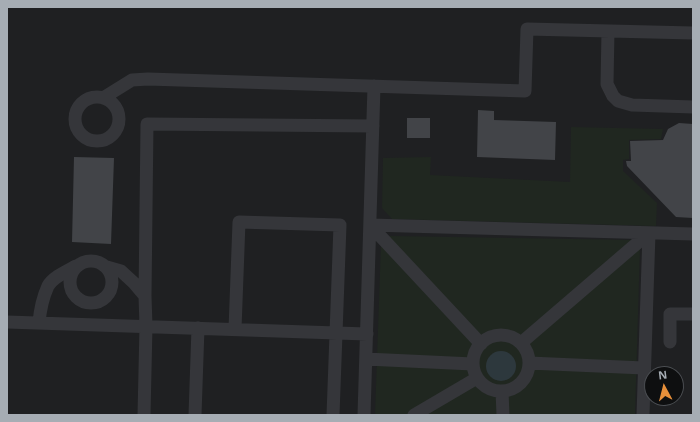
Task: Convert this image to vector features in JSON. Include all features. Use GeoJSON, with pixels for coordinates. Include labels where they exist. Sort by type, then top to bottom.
{"type":"FeatureCollection","features":[{"type":"Feature","properties":{"kind":"street"},"geometry":{"type":"LineString","coordinates":[[104,98],[132,80],[148,79],[525,91],[527,29],[693,33]]}},
{"type":"Feature","properties":{"kind":"street"},"geometry":{"type":"LineString","coordinates":[[608,31],[607,84],[613,96],[618,101],[632,105],[693,106],[693,103]]}},
{"type":"Feature","properties":{"kind":"street"},"geometry":{"type":"LineString","coordinates":[[364,415],[374,86]]}},
{"type":"Feature","properties":{"kind":"street"},"geometry":{"type":"LineString","coordinates":[[144,415],[147,124],[373,126]]}},
{"type":"Feature","properties":{"kind":"street"},"geometry":{"type":"LineString","coordinates":[[235,329],[239,222],[340,225],[333,415]]}},
{"type":"Feature","properties":{"kind":"street"},"geometry":{"type":"LineString","coordinates":[[370,225],[693,234]]}},
{"type":"Feature","properties":{"kind":"street"},"geometry":{"type":"LineString","coordinates":[[370,225],[481,344]]}},
{"type":"Feature","properties":{"kind":"street"},"geometry":{"type":"LineString","coordinates":[[521,343],[649,233]]}},
{"type":"Feature","properties":{"kind":"street"},"geometry":{"type":"LineString","coordinates":[[644,366],[649,233]]}},
{"type":"Feature","properties":{"kind":"street"},"geometry":{"type":"LineString","coordinates":[[38,323],[40,310],[49,285],[62,274],[81,263],[92,260],[107,267],[121,271],[145,296]]}},
{"type":"Feature","properties":{"kind":"street"},"geometry":{"type":"LineString","coordinates":[[76,266],[70,275],[71,292],[79,300],[90,303],[101,301],[109,294],[112,277],[107,267]]}},
{"type":"Feature","properties":{"kind":"street"},"geometry":{"type":"LineString","coordinates":[[670,342],[670,314],[693,314]]}},
{"type":"Feature","properties":{"kind":"street"},"geometry":{"type":"LineString","coordinates":[[7,322],[367,334]]}},
{"type":"Feature","properties":{"kind":"street"},"geometry":{"type":"LineString","coordinates":[[195,415],[198,328]]}},
{"type":"Feature","properties":{"kind":"street"},"geometry":{"type":"LineString","coordinates":[[501,336],[508,336],[521,343],[526,349],[529,363],[526,377],[522,383],[509,390],[502,391],[494,391],[482,384],[477,378],[473,364],[474,357],[481,344],[487,339],[501,336]]}},
{"type":"Feature","properties":{"kind":"street"},"geometry":{"type":"LineString","coordinates":[[366,359],[473,364]]}},
{"type":"Feature","properties":{"kind":"street"},"geometry":{"type":"LineString","coordinates":[[529,363],[644,368],[643,415]]}},
{"type":"Feature","properties":{"kind":"street"},"geometry":{"type":"LineString","coordinates":[[414,415],[477,378]]}},
{"type":"Feature","properties":{"kind":"street"},"geometry":{"type":"LineString","coordinates":[[502,391],[503,415]]}},
{"type":"Feature","properties":{"kind":"shaded area"},"geometry":{"type":"Polygon","coordinates":[[[7,7],[693,7],[693,415],[7,415],[7,7]]]}},
{"type":"Feature","properties":{"kind":"shaded area"},"geometry":{"type":"Polygon","coordinates":[[[571,127],[663,129],[661,139],[629,140],[629,159],[623,160],[623,171],[657,203],[656,226],[392,219],[382,208],[383,158],[431,157],[430,175],[570,182],[571,127]]]}},
{"type":"Feature","properties":{"kind":"shaded area"},"geometry":{"type":"Polygon","coordinates":[[[390,236],[634,240],[640,247],[635,415],[375,415],[381,244],[390,236]]]}},
{"type":"Feature","properties":{"kind":"shaded area"},"geometry":{"type":"Polygon","coordinates":[[[501,351],[511,356],[516,366],[511,376],[501,381],[491,376],[486,366],[491,356],[501,351]]]}},
{"type":"Feature","properties":{"kind":"building"},"geometry":{"type":"Polygon","coordinates":[[[478,110],[494,111],[494,120],[556,122],[555,160],[477,157],[478,110]]]}},
{"type":"Feature","properties":{"kind":"building"},"geometry":{"type":"Polygon","coordinates":[[[407,118],[430,118],[430,138],[407,138],[407,118]]]}},
{"type":"Feature","properties":{"kind":"building"},"geometry":{"type":"Polygon","coordinates":[[[679,123],[693,124],[693,218],[676,217],[627,166],[626,161],[631,161],[630,141],[663,140],[668,129],[679,123]]]}},
{"type":"Feature","properties":{"kind":"building"},"geometry":{"type":"Polygon","coordinates":[[[74,157],[114,158],[111,244],[72,242],[74,157]]]}}]}
